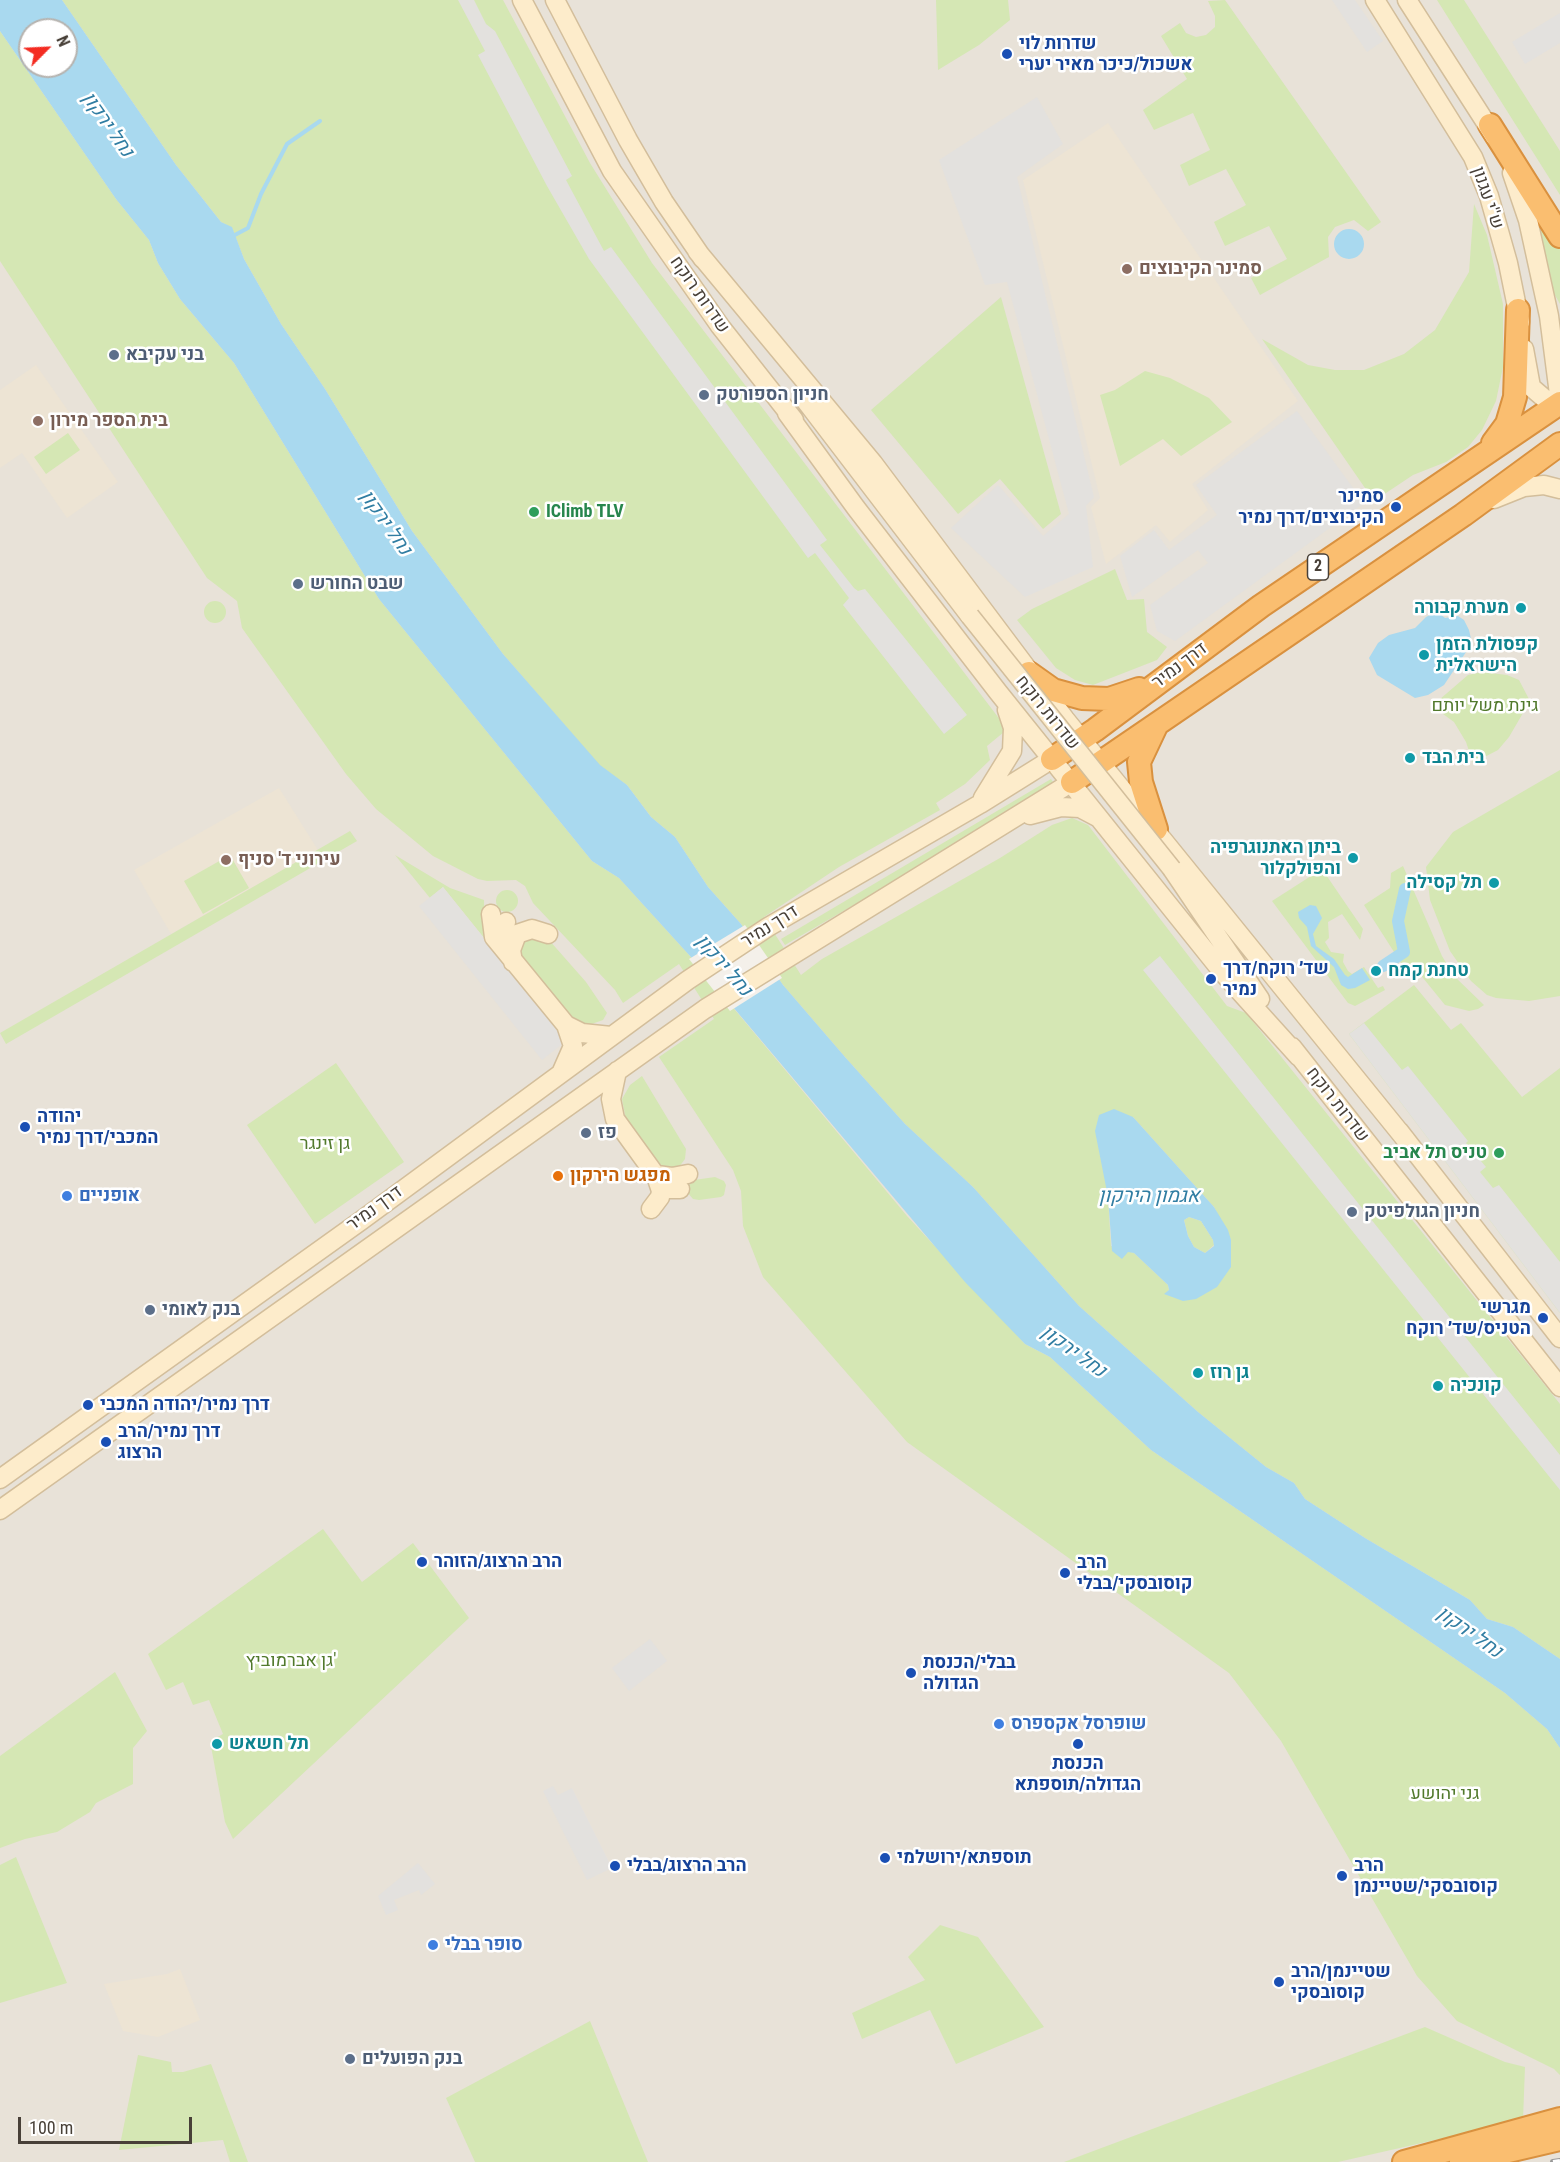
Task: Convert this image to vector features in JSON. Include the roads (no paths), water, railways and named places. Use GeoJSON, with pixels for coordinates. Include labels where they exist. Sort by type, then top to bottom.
{"type":"FeatureCollection","features":[{"type":"Feature","properties":{"kind":"highway"},"geometry":{"type":"LineString","coordinates":[[1490,125],[1560,236]]}},
{"type":"Feature","properties":{"kind":"highway"},"geometry":{"type":"LineString","coordinates":[[1484,455],[1507,424],[1515,397],[1518,310]]}},
{"type":"Feature","properties":{"kind":"highway","name":"דרך נמיר"},"geometry":{"type":"LineString","coordinates":[[1052,759],[1261,606],[1560,403]]}},
{"type":"Feature","properties":{"kind":"highway"},"geometry":{"type":"LineString","coordinates":[[1519,431],[1544,435],[1560,443]]}},
{"type":"Feature","properties":{"kind":"highway","name":"דרך נמיר"},"geometry":{"type":"LineString","coordinates":[[1072,782],[1463,515],[1560,443]]}},
{"type":"Feature","properties":{"kind":"highway"},"geometry":{"type":"LineString","coordinates":[[1029,673],[1053,690],[1094,700],[1122,696],[1160,681]]}},
{"type":"Feature","properties":{"kind":"highway"},"geometry":{"type":"LineString","coordinates":[[1156,829],[1141,782],[1139,762],[1157,722]]}},
{"type":"Feature","properties":{"kind":"highway"},"geometry":{"type":"LineString","coordinates":[[1461,2162],[1488,2147],[1560,2120]]}},
{"type":"Feature","properties":{"kind":"highway"},"geometry":{"type":"LineString","coordinates":[[1404,2162],[1488,2147],[1560,2139]]}},
{"type":"Feature","properties":{"kind":"main road","name":"שדרות רוקח"},"geometry":{"type":"LineString","coordinates":[[522,0],[612,171],[720,326],[787,413],[923,557]]}},
{"type":"Feature","properties":{"kind":"main road","name":"שדרות רוקח"},"geometry":{"type":"LineString","coordinates":[[555,0],[628,140],[664,202],[697,251],[923,557],[1172,869],[1406,1140],[1560,1338]]}},
{"type":"Feature","properties":{"kind":"main road","name":"ש''י עגנון"},"geometry":{"type":"LineString","coordinates":[[1375,0],[1473,157],[1489,196],[1518,310],[1531,387],[1545,399],[1560,403],[1549,315],[1528,220],[1510,168],[1490,125],[1407,0]]}},
{"type":"Feature","properties":{"kind":"main road"},"geometry":{"type":"LineString","coordinates":[[697,251],[873,463],[1029,673],[1406,1140]]}},
{"type":"Feature","properties":{"kind":"main road"},"geometry":{"type":"LineString","coordinates":[[787,413],[856,508],[998,692],[1224,974],[1299,1057]]}},
{"type":"Feature","properties":{"kind":"main road"},"geometry":{"type":"LineString","coordinates":[[1463,515],[1524,487],[1544,485],[1560,489]]}},
{"type":"Feature","properties":{"kind":"main road"},"geometry":{"type":"LineString","coordinates":[[980,804],[1008,762],[1014,739],[1010,716],[998,692]]}},
{"type":"Feature","properties":{"kind":"main road","name":"דרך נמיר"},"geometry":{"type":"LineString","coordinates":[[0,1479],[348,1229],[611,1036],[768,927],[980,804],[1052,759]]}},
{"type":"Feature","properties":{"kind":"main road","name":"דרך נמיר"},"geometry":{"type":"LineString","coordinates":[[0,1510],[705,1009],[1072,782]]}},
{"type":"Feature","properties":{"kind":"main road"},"geometry":{"type":"LineString","coordinates":[[998,828],[1023,817],[1061,807],[1080,808],[1102,820]]}},
{"type":"Feature","properties":{"kind":"main road","name":"שדרות רוקח"},"geometry":{"type":"LineString","coordinates":[[1172,869],[1299,1057],[1560,1387]]}},
{"type":"Feature","properties":{"kind":"main road"},"geometry":{"type":"LineString","coordinates":[[499,918],[494,936],[566,1025],[573,1046],[561,1072]]}},
{"type":"Feature","properties":{"kind":"main road"},"geometry":{"type":"LineString","coordinates":[[513,962],[511,950],[517,934],[532,929],[548,934]]}},
{"type":"Feature","properties":{"kind":"main road"},"geometry":{"type":"LineString","coordinates":[[566,1025],[582,1033],[611,1036]]}},
{"type":"Feature","properties":{"kind":"main road"},"geometry":{"type":"LineString","coordinates":[[623,1067],[611,1099],[615,1119],[655,1175],[661,1191],[660,1197],[651,1209]]}},
{"type":"Feature","properties":{"kind":"main road"},"geometry":{"type":"LineString","coordinates":[[655,1175],[684,1181]]}},
{"type":"Feature","properties":{"kind":"water"},"geometry":{"type":"Polygon","coordinates":[[[0,0],[62,0],[74,18],[18,18],[18,57],[0,31],[0,0]]]}},
{"type":"Feature","properties":{"kind":"water","name":"נחל ירקון"},"geometry":{"type":"Polygon","coordinates":[[[78,23],[176,165],[221,222],[232,227],[244,259],[281,324],[325,389],[412,531],[503,654],[600,765],[627,785],[651,817],[675,837],[708,887],[741,924],[783,985],[905,1124],[973,1187],[1079,1306],[1198,1412],[1266,1467],[1294,1483],[1305,1499],[1365,1538],[1470,1600],[1487,1619],[1513,1627],[1560,1659],[1560,1748],[1547,1729],[1505,1693],[1151,1450],[1050,1357],[1025,1344],[965,1282],[690,956],[619,878],[592,861],[379,599],[234,363],[180,299],[158,263],[149,240],[116,199],[32,78],[78,78],[78,23]]]}},
{"type":"Feature","properties":{"kind":"water"},"geometry":{"type":"Polygon","coordinates":[[[1349,229],[1360,233],[1364,244],[1360,255],[1349,259],[1338,255],[1334,244],[1338,233],[1349,229]]]}},
{"type":"Feature","properties":{"kind":"water"},"geometry":{"type":"Polygon","coordinates":[[[1434,613],[1445,618],[1458,616],[1464,620],[1472,643],[1444,685],[1428,695],[1415,698],[1377,675],[1369,658],[1378,643],[1389,635],[1415,628],[1426,617],[1434,613]]]}},
{"type":"Feature","properties":{"kind":"water"},"geometry":{"type":"Polygon","coordinates":[[[1310,905],[1316,906],[1322,918],[1313,934],[1316,946],[1334,959],[1348,977],[1362,968],[1370,980],[1355,988],[1348,989],[1341,985],[1334,967],[1311,946],[1307,927],[1299,918],[1298,912],[1310,905]]]}},
{"type":"Feature","properties":{"kind":"water","name":"אגמון הירקון"},"geometry":{"type":"Polygon","coordinates":[[[1114,1109],[1133,1117],[1214,1207],[1228,1230],[1231,1240],[1231,1267],[1217,1287],[1196,1299],[1183,1301],[1164,1294],[1169,1290],[1168,1285],[1134,1253],[1128,1252],[1122,1259],[1112,1251],[1108,1197],[1095,1131],[1099,1115],[1114,1109]],[[1189,1217],[1184,1220],[1188,1236],[1194,1247],[1205,1253],[1214,1246],[1213,1240],[1201,1221],[1189,1217]]]}},
{"type":"Feature","properties":{"kind":"waterway"},"geometry":{"type":"LineString","coordinates":[[231,237],[248,228],[261,194],[287,144],[320,121]]}},
{"type":"Feature","properties":{"kind":"waterway"},"geometry":{"type":"LineString","coordinates":[[1383,966],[1404,952],[1398,921],[1405,889]]}},
{"type":"Feature","properties":{"kind":"railway"},"geometry":{"type":"LineString","coordinates":[[1553,2162],[1560,2161]]}},
{"type":"Feature","properties":{"kind":"place","name":"שדרות לוי אשכול/כיכר מאיר יערי"},"geometry":{"type":"Point","coordinates":[1007,54]}},
{"type":"Feature","properties":{"kind":"place","name":"סמינר הקיבוצים"},"geometry":{"type":"Point","coordinates":[1127,269]}},
{"type":"Feature","properties":{"kind":"place","name":"בני עקיבא"},"geometry":{"type":"Point","coordinates":[114,355]}},
{"type":"Feature","properties":{"kind":"place","name":"חניון הספורטק"},"geometry":{"type":"Point","coordinates":[704,395]}},
{"type":"Feature","properties":{"kind":"place","name":"בית הספר מירון"},"geometry":{"type":"Point","coordinates":[38,421]}},
{"type":"Feature","properties":{"kind":"place","name":"סמינר הקיבוצים/דרך נמיר"},"geometry":{"type":"Point","coordinates":[1396,507]}},
{"type":"Feature","properties":{"kind":"place","name":"IClimb TLV"},"geometry":{"type":"Point","coordinates":[534,512]}},
{"type":"Feature","properties":{"kind":"place","name":"שבט החורש"},"geometry":{"type":"Point","coordinates":[298,584]}},
{"type":"Feature","properties":{"kind":"place","name":"מערת קבורה"},"geometry":{"type":"Point","coordinates":[1521,608]}},
{"type":"Feature","properties":{"kind":"place","name":"קפסולת הזמן הישראלית"},"geometry":{"type":"Point","coordinates":[1424,655]}},
{"type":"Feature","properties":{"kind":"place","name":"בית הבד"},"geometry":{"type":"Point","coordinates":[1410,758]}},
{"type":"Feature","properties":{"kind":"place","name":"ביתן האתנוגרפיה והפולקלור"},"geometry":{"type":"Point","coordinates":[1353,858]}},
{"type":"Feature","properties":{"kind":"place","name":"עירוני ד' סניף"},"geometry":{"type":"Point","coordinates":[226,860]}},
{"type":"Feature","properties":{"kind":"place","name":"תל קסילה"},"geometry":{"type":"Point","coordinates":[1494,883]}},
{"type":"Feature","properties":{"kind":"place","name":"טחנת קמח"},"geometry":{"type":"Point","coordinates":[1376,971]}},
{"type":"Feature","properties":{"kind":"place","name":"שד׳ רוקח/דרך נמיר"},"geometry":{"type":"Point","coordinates":[1211,979]}},
{"type":"Feature","properties":{"kind":"place","name":"יהודה המכבי/דרך נמיר"},"geometry":{"type":"Point","coordinates":[25,1127]}},
{"type":"Feature","properties":{"kind":"place","name":"פז"},"geometry":{"type":"Point","coordinates":[586,1133]}},
{"type":"Feature","properties":{"kind":"place","name":"טניס תל אביב"},"geometry":{"type":"Point","coordinates":[1499,1153]}},
{"type":"Feature","properties":{"kind":"place","name":"מפגש הירקון"},"geometry":{"type":"Point","coordinates":[558,1176]}},
{"type":"Feature","properties":{"kind":"place","name":"אופניים"},"geometry":{"type":"Point","coordinates":[67,1196]}},
{"type":"Feature","properties":{"kind":"place","name":"חניון הגולפיטק"},"geometry":{"type":"Point","coordinates":[1352,1212]}},
{"type":"Feature","properties":{"kind":"place","name":"בנק לאומי"},"geometry":{"type":"Point","coordinates":[150,1310]}},
{"type":"Feature","properties":{"kind":"place","name":"מגרשי הטניס/שד׳ רוקח"},"geometry":{"type":"Point","coordinates":[1543,1318]}},
{"type":"Feature","properties":{"kind":"place","name":"גן רוז"},"geometry":{"type":"Point","coordinates":[1198,1373]}},
{"type":"Feature","properties":{"kind":"place","name":"קונכיה"},"geometry":{"type":"Point","coordinates":[1438,1386]}},
{"type":"Feature","properties":{"kind":"place","name":"דרך נמיר/יהודה המכבי"},"geometry":{"type":"Point","coordinates":[88,1405]}},
{"type":"Feature","properties":{"kind":"place","name":"דרך נמיר/הרב הרצוג"},"geometry":{"type":"Point","coordinates":[106,1442]}},
{"type":"Feature","properties":{"kind":"place","name":"הרב הרצוג/הזוהר"},"geometry":{"type":"Point","coordinates":[422,1562]}},
{"type":"Feature","properties":{"kind":"place","name":"הרב קוסובסקי/בבלי"},"geometry":{"type":"Point","coordinates":[1065,1573]}},
{"type":"Feature","properties":{"kind":"place","name":"בבלי/הכנסת הגדולה"},"geometry":{"type":"Point","coordinates":[911,1673]}},
{"type":"Feature","properties":{"kind":"place","name":"שופרסל אקספרס"},"geometry":{"type":"Point","coordinates":[999,1724]}},
{"type":"Feature","properties":{"kind":"place","name":"תל חשאש"},"geometry":{"type":"Point","coordinates":[217,1744]}},
{"type":"Feature","properties":{"kind":"place","name":"הכנסת הגדולה/תוספתא"},"geometry":{"type":"Point","coordinates":[1078,1744]}},
{"type":"Feature","properties":{"kind":"place","name":"תוספתא/ירושלמי"},"geometry":{"type":"Point","coordinates":[885,1858]}},
{"type":"Feature","properties":{"kind":"place","name":"הרב הרצוג/בבלי"},"geometry":{"type":"Point","coordinates":[615,1866]}},
{"type":"Feature","properties":{"kind":"place","name":"הרב קוסובסקי/שטיינמן"},"geometry":{"type":"Point","coordinates":[1342,1876]}},
{"type":"Feature","properties":{"kind":"place","name":"סופר בבלי"},"geometry":{"type":"Point","coordinates":[433,1945]}},
{"type":"Feature","properties":{"kind":"place","name":"שטיינמן/הרב קוסובסקי"},"geometry":{"type":"Point","coordinates":[1279,1982]}},
{"type":"Feature","properties":{"kind":"place","name":"בנק הפועלים"},"geometry":{"type":"Point","coordinates":[350,2059]}},
{"type":"Feature","properties":{"kind":"park label","name":"גינת משל יותם"},"geometry":{"type":"Point","coordinates":[1485,706]}},
{"type":"Feature","properties":{"kind":"park label","name":"גן זינגר"},"geometry":{"type":"Point","coordinates":[325,1144]}},
{"type":"Feature","properties":{"kind":"park label","name":"גן אברמוביץ'"},"geometry":{"type":"Point","coordinates":[291,1661]}},
{"type":"Feature","properties":{"kind":"park label","name":"גני יהושע"},"geometry":{"type":"Point","coordinates":[1445,1794]}}]}
